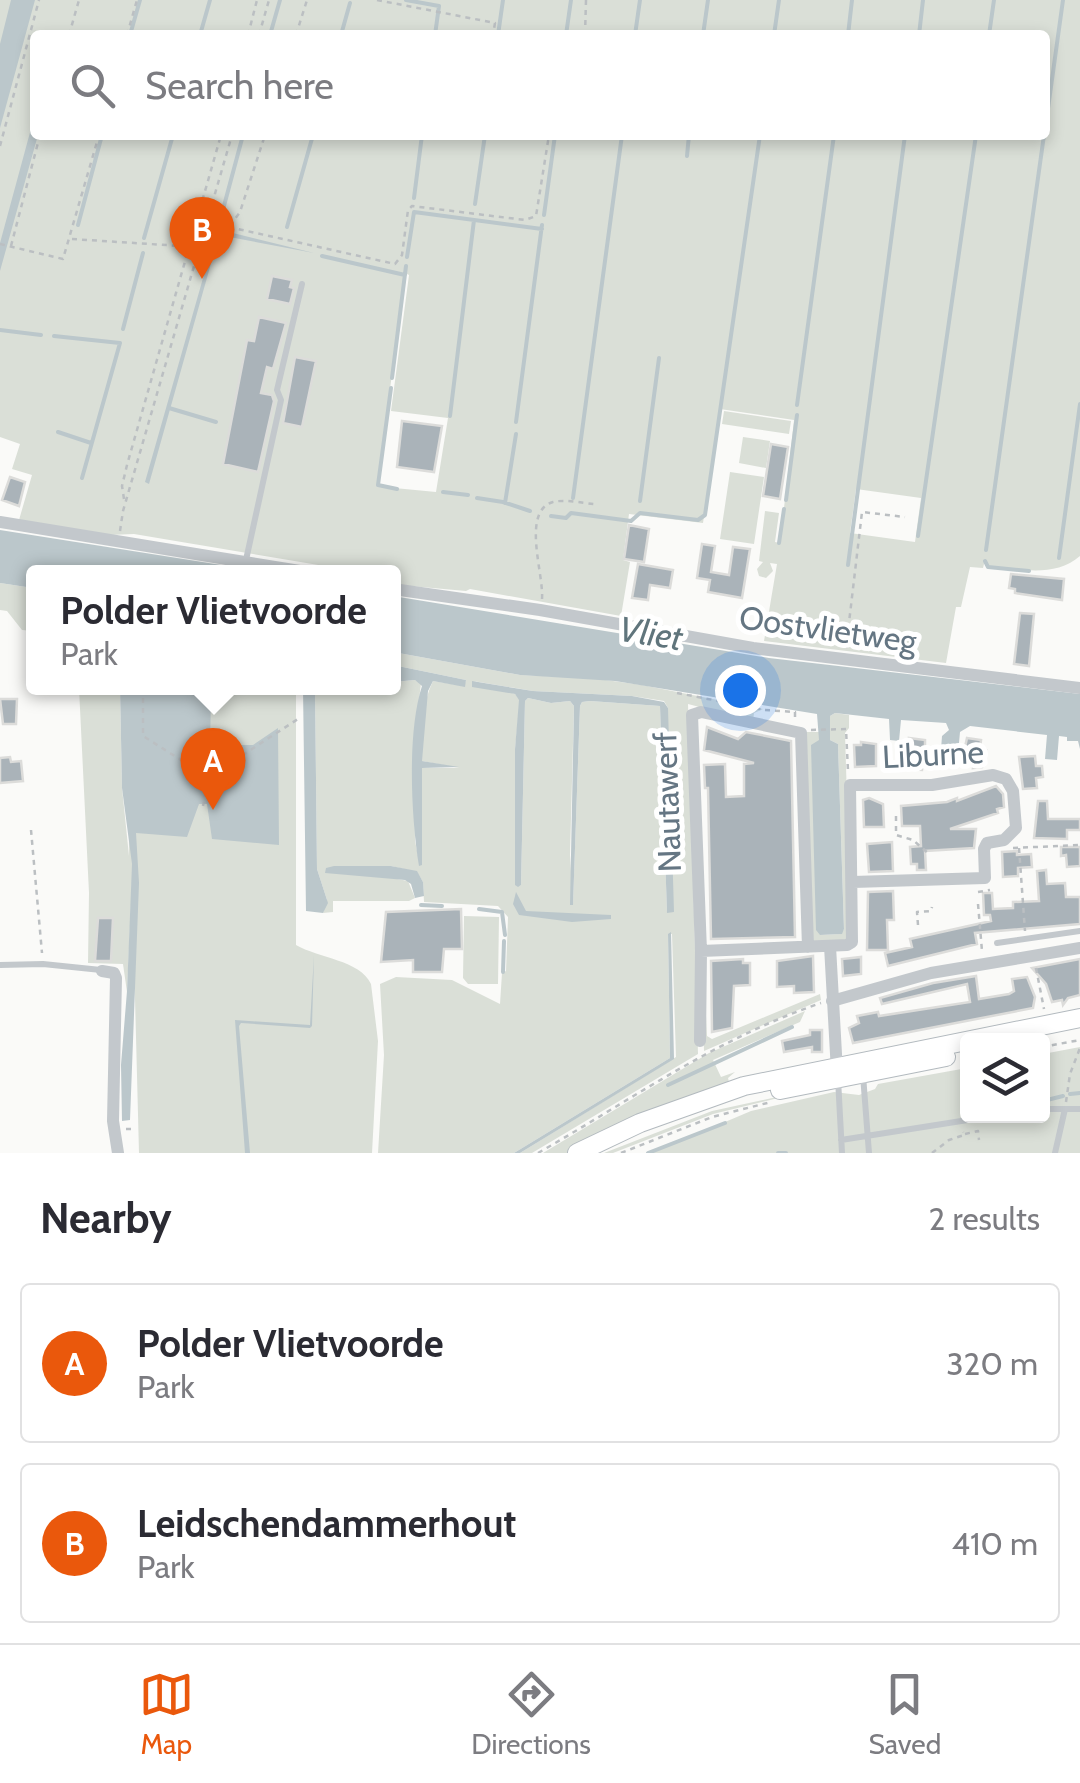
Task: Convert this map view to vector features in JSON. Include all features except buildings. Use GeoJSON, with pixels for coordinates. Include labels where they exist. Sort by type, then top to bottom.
{"type":"FeatureCollection","features":[{"type":"Feature","properties":{"kind":"main road"},"geometry":{"type":"LineString","coordinates":[[1050,1036],[1080,1022]]}},
{"type":"Feature","properties":{"kind":"main road"},"geometry":{"type":"LineString","coordinates":[[577,1153],[702,1099],[960,1052]]}},
{"type":"Feature","properties":{"kind":"main road"},"geometry":{"type":"LineString","coordinates":[[596,1153],[648,1128],[716,1105],[837,1073],[863,1074],[960,1054]]}},
{"type":"Feature","properties":{"kind":"street"},"geometry":{"type":"LineString","coordinates":[[0,522],[264,565]]}},
{"type":"Feature","properties":{"kind":"street","name":"Oostvlietweg"},"geometry":{"type":"LineString","coordinates":[[401,590],[734,644],[1080,688]]}},
{"type":"Feature","properties":{"kind":"street","name":"Nautawerf"},"geometry":{"type":"LineString","coordinates":[[700,1042],[701,951],[692,715],[700,712],[801,733],[808,948]]}},
{"type":"Feature","properties":{"kind":"street","name":"Liburne"},"geometry":{"type":"LineString","coordinates":[[830,946],[852,942],[850,784],[932,786],[993,776],[1006,779],[1013,792],[1016,828],[1004,840],[987,843],[985,878],[853,882]]}},
{"type":"Feature","properties":{"kind":"street"},"geometry":{"type":"LineString","coordinates":[[701,951],[830,946],[837,1073]]}},
{"type":"Feature","properties":{"kind":"street"},"geometry":{"type":"LineString","coordinates":[[832,1001],[983,962],[1080,948]]}},
{"type":"Feature","properties":{"kind":"street"},"geometry":{"type":"LineString","coordinates":[[102,970],[114,973],[116,978],[113,1120],[118,1153]]}},
{"type":"Feature","properties":{"kind":"lane"},"geometry":{"type":"LineString","coordinates":[[246,562],[281,400],[277,390],[302,284]]}},
{"type":"Feature","properties":{"kind":"lane"},"geometry":{"type":"LineString","coordinates":[[997,943],[1080,931]]}},
{"type":"Feature","properties":{"kind":"lane"},"geometry":{"type":"LineString","coordinates":[[1028,937],[1034,954]]}},
{"type":"Feature","properties":{"kind":"lane"},"geometry":{"type":"LineString","coordinates":[[0,965],[43,964],[102,970]]}},
{"type":"Feature","properties":{"kind":"lane"},"geometry":{"type":"LineString","coordinates":[[837,1073],[842,1153]]}},
{"type":"Feature","properties":{"kind":"lane"},"geometry":{"type":"LineString","coordinates":[[863,1074],[869,1153]]}},
{"type":"Feature","properties":{"kind":"lane"},"geometry":{"type":"LineString","coordinates":[[1055,1153],[1065,1108]]}},
{"type":"Feature","properties":{"kind":"lane"},"geometry":{"type":"LineString","coordinates":[[1050,1109],[1080,1109]]}},
{"type":"Feature","properties":{"kind":"lane"},"geometry":{"type":"LineString","coordinates":[[842,1140],[960,1121]]}},
{"type":"Feature","properties":{"kind":"path"},"geometry":{"type":"LineString","coordinates":[[31,30],[39,0]]}},
{"type":"Feature","properties":{"kind":"path"},"geometry":{"type":"LineString","coordinates":[[70,30],[79,0]]}},
{"type":"Feature","properties":{"kind":"path"},"geometry":{"type":"LineString","coordinates":[[128,30],[137,0]]}},
{"type":"Feature","properties":{"kind":"path"},"geometry":{"type":"LineString","coordinates":[[249,30],[257,0]]}},
{"type":"Feature","properties":{"kind":"path"},"geometry":{"type":"LineString","coordinates":[[261,30],[269,0]]}},
{"type":"Feature","properties":{"kind":"path"},"geometry":{"type":"LineString","coordinates":[[298,30],[308,0]]}},
{"type":"Feature","properties":{"kind":"path"},"geometry":{"type":"LineString","coordinates":[[377,0],[495,23],[494,30]]}},
{"type":"Feature","properties":{"kind":"path"},"geometry":{"type":"LineString","coordinates":[[584,30],[586,0]]}},
{"type":"Feature","properties":{"kind":"path"},"geometry":{"type":"LineString","coordinates":[[0,146],[30,34]]}},
{"type":"Feature","properties":{"kind":"path"},"geometry":{"type":"LineString","coordinates":[[10,247],[39,140]]}},
{"type":"Feature","properties":{"kind":"path"},"geometry":{"type":"LineString","coordinates":[[0,244],[62,259],[98,140]]}},
{"type":"Feature","properties":{"kind":"path"},"geometry":{"type":"LineString","coordinates":[[125,503],[124,475],[220,140]]}},
{"type":"Feature","properties":{"kind":"path"},"geometry":{"type":"LineString","coordinates":[[119,542],[125,503],[231,140]]}},
{"type":"Feature","properties":{"kind":"path"},"geometry":{"type":"LineString","coordinates":[[230,227],[240,212],[263,140]]}},
{"type":"Feature","properties":{"kind":"path"},"geometry":{"type":"LineString","coordinates":[[208,222],[395,264],[402,256],[408,210],[412,206],[524,220],[536,216],[548,140]]}},
{"type":"Feature","properties":{"kind":"path"},"geometry":{"type":"LineString","coordinates":[[70,239],[181,246],[203,235]]}},
{"type":"Feature","properties":{"kind":"path"},"geometry":{"type":"LineString","coordinates":[[540,610],[542,582],[536,521],[542,508],[554,502],[594,504]]}},
{"type":"Feature","properties":{"kind":"path"},"geometry":{"type":"LineString","coordinates":[[844,659],[862,512],[905,517]]}},
{"type":"Feature","properties":{"kind":"path"},"geometry":{"type":"LineString","coordinates":[[677,692],[795,715]]}},
{"type":"Feature","properties":{"kind":"path"},"geometry":{"type":"LineString","coordinates":[[142,695],[143,736],[208,777]]}},
{"type":"Feature","properties":{"kind":"path"},"geometry":{"type":"LineString","coordinates":[[754,725],[755,715],[765,710]]}},
{"type":"Feature","properties":{"kind":"path"},"geometry":{"type":"LineString","coordinates":[[203,806],[208,777],[298,719]]}},
{"type":"Feature","properties":{"kind":"path","name":"Liburne"},"geometry":{"type":"LineString","coordinates":[[808,730],[846,728],[850,784]]}},
{"type":"Feature","properties":{"kind":"path"},"geometry":{"type":"LineString","coordinates":[[838,744],[847,744]]}},
{"type":"Feature","properties":{"kind":"path"},"geometry":{"type":"LineString","coordinates":[[896,816],[896,835],[913,840],[930,854]]}},
{"type":"Feature","properties":{"kind":"path"},"geometry":{"type":"LineString","coordinates":[[31,830],[43,964]]}},
{"type":"Feature","properties":{"kind":"path"},"geometry":{"type":"LineString","coordinates":[[1002,848],[1080,845]]}},
{"type":"Feature","properties":{"kind":"path"},"geometry":{"type":"LineString","coordinates":[[1020,848],[1028,937]]}},
{"type":"Feature","properties":{"kind":"path"},"geometry":{"type":"LineString","coordinates":[[978,904],[983,962]]}},
{"type":"Feature","properties":{"kind":"path"},"geometry":{"type":"LineString","coordinates":[[918,925],[917,912],[931,911],[932,907]]}},
{"type":"Feature","properties":{"kind":"path"},"geometry":{"type":"LineString","coordinates":[[1034,954],[1046,1033]]}},
{"type":"Feature","properties":{"kind":"path"},"geometry":{"type":"LineString","coordinates":[[538,1153],[700,1056],[757,1028],[832,1001]]}},
{"type":"Feature","properties":{"kind":"path"},"geometry":{"type":"LineString","coordinates":[[1050,1037],[1080,1040]]}},
{"type":"Feature","properties":{"kind":"path"},"geometry":{"type":"LineString","coordinates":[[1065,1108],[1070,1074],[1080,1048]]}},
{"type":"Feature","properties":{"kind":"path"},"geometry":{"type":"LineString","coordinates":[[961,1123],[964,1135]]}},
{"type":"Feature","properties":{"kind":"path"},"geometry":{"type":"LineString","coordinates":[[932,1153],[948,1140],[978,1130],[980,1140]]}},
{"type":"Feature","properties":{"kind":"shaded area"},"geometry":{"type":"Polygon","coordinates":[[[0,0],[1080,0],[1080,556],[1048,570],[989,566],[985,560],[983,568],[970,567],[961,607],[956,607],[946,663],[764,641],[777,564],[770,563],[773,571],[766,578],[759,576],[757,569],[763,562],[759,561],[765,511],[779,513],[775,542],[780,543],[794,420],[720,409],[703,523],[629,514],[623,560],[630,562],[621,616],[470,589],[401,585],[401,565],[318,565],[134,534],[109,535],[19,520],[32,475],[12,469],[20,444],[0,437],[0,0]],[[405,273],[378,482],[384,487],[436,492],[448,418],[391,411],[409,275],[405,273]],[[856,489],[850,533],[915,542],[921,498],[856,489]]]}},
{"type":"Feature","properties":{"kind":"shaded area"},"geometry":{"type":"Polygon","coordinates":[[[11,0],[35,0],[0,128],[0,44],[11,0]]]}},
{"type":"Feature","properties":{"kind":"shaded area"},"geometry":{"type":"Polygon","coordinates":[[[30,132],[30,140],[37,140],[0,271],[0,243],[30,132]]]}},
{"type":"Feature","properties":{"kind":"shaded area"},"geometry":{"type":"Polygon","coordinates":[[[217,229],[314,253],[219,235],[149,484],[145,482],[217,229]]]}},
{"type":"Feature","properties":{"kind":"shaded area"},"geometry":{"type":"Polygon","coordinates":[[[724,411],[791,421],[789,434],[722,424],[724,411]]]}},
{"type":"Feature","properties":{"kind":"shaded area"},"geometry":{"type":"Polygon","coordinates":[[[743,437],[770,441],[766,468],[739,463],[743,437]]]}},
{"type":"Feature","properties":{"kind":"shaded area"},"geometry":{"type":"Polygon","coordinates":[[[730,472],[764,477],[754,544],[720,539],[730,472]]]}},
{"type":"Feature","properties":{"kind":"shaded area"},"geometry":{"type":"Polygon","coordinates":[[[0,530],[222,565],[26,565],[26,587],[0,583],[0,530]]]}},
{"type":"Feature","properties":{"kind":"shaded area"},"geometry":{"type":"Polygon","coordinates":[[[0,583],[26,587],[26,630],[7,611],[0,610],[0,583]]]}},
{"type":"Feature","properties":{"kind":"shaded area"},"geometry":{"type":"Polygon","coordinates":[[[401,597],[769,658],[1080,694],[1080,749],[1078,741],[1059,736],[1057,760],[1045,759],[1047,735],[970,726],[960,732],[957,765],[940,763],[942,736],[949,730],[946,723],[901,720],[899,741],[890,740],[889,719],[835,713],[830,716],[830,740],[838,744],[844,929],[842,934],[820,935],[816,930],[811,745],[819,740],[817,714],[615,681],[520,675],[401,653],[401,597]]]}},
{"type":"Feature","properties":{"kind":"shaded area"},"geometry":{"type":"Polygon","coordinates":[[[401,653],[520,675],[642,685],[763,709],[754,713],[753,721],[688,704],[698,1054],[532,1153],[520,1153],[676,1057],[672,934],[668,934],[670,1058],[514,1153],[378,1153],[384,1055],[380,984],[396,977],[452,980],[500,1004],[508,917],[498,906],[424,902],[423,882],[417,872],[391,866],[366,867],[381,876],[408,881],[415,898],[333,901],[333,912],[323,913],[327,900],[317,869],[315,695],[401,695],[401,681],[421,683],[414,743],[415,841],[420,865],[422,768],[459,768],[422,761],[426,700],[433,681],[464,686],[466,680],[401,667],[401,653]],[[473,681],[515,694],[520,700],[515,749],[518,886],[525,701],[570,701],[574,706],[570,855],[573,904],[580,706],[590,701],[660,706],[667,912],[668,708],[664,701],[533,691],[473,681]]]}},
{"type":"Feature","properties":{"kind":"shaded area"},"geometry":{"type":"Polygon","coordinates":[[[401,667],[466,680],[465,687],[433,681],[428,691],[422,761],[459,767],[422,768],[419,866],[412,775],[414,727],[422,686],[415,680],[401,681],[401,667]]]}},
{"type":"Feature","properties":{"kind":"shaded area"},"geometry":{"type":"Polygon","coordinates":[[[472,681],[533,691],[632,696],[664,702],[668,708],[674,912],[667,913],[660,706],[590,701],[580,706],[570,905],[574,706],[570,701],[525,701],[518,887],[515,749],[519,700],[515,694],[472,687],[472,681]]]}},
{"type":"Feature","properties":{"kind":"shaded area"},"geometry":{"type":"Polygon","coordinates":[[[79,695],[120,695],[122,788],[129,856],[128,695],[296,695],[296,945],[358,970],[371,984],[378,1041],[372,1153],[139,1153],[132,882],[127,992],[123,964],[88,963],[89,893],[79,695]]]}},
{"type":"Feature","properties":{"kind":"shaded area"},"geometry":{"type":"Polygon","coordinates":[[[120,695],[210,695],[210,745],[253,745],[278,728],[279,845],[212,839],[207,804],[199,804],[187,837],[136,833],[139,883],[130,1120],[122,1121],[121,1065],[132,864],[122,788],[120,695]]]}},
{"type":"Feature","properties":{"kind":"shaded area"},"geometry":{"type":"Polygon","coordinates":[[[303,695],[315,695],[317,869],[328,903],[323,913],[306,911],[303,695]]]}},
{"type":"Feature","properties":{"kind":"shaded area"},"geometry":{"type":"Polygon","coordinates":[[[849,715],[845,733],[851,933],[848,940],[817,943],[812,940],[806,732],[820,732],[820,935],[841,934],[844,929],[838,744],[830,740],[830,716],[849,715]]]}},
{"type":"Feature","properties":{"kind":"shaded area"},"geometry":{"type":"Polygon","coordinates":[[[391,866],[417,871],[424,896],[415,898],[411,884],[405,880],[325,873],[326,868],[391,866]]]}},
{"type":"Feature","properties":{"kind":"shaded area"},"geometry":{"type":"Polygon","coordinates":[[[516,892],[526,911],[611,915],[611,919],[572,922],[519,915],[513,904],[516,892]]]}},
{"type":"Feature","properties":{"kind":"shaded area"},"geometry":{"type":"Polygon","coordinates":[[[464,916],[499,917],[498,984],[468,984],[463,978],[464,916]]]}},
{"type":"Feature","properties":{"kind":"shaded area"},"geometry":{"type":"Polygon","coordinates":[[[671,932],[674,1059],[520,1153],[514,1153],[670,1058],[671,932]]]}},
{"type":"Feature","properties":{"kind":"shaded area"},"geometry":{"type":"Polygon","coordinates":[[[314,955],[310,1028],[241,1023],[239,1026],[250,1153],[245,1153],[235,1020],[310,1025],[314,955]]]}},
{"type":"Feature","properties":{"kind":"shaded area"},"geometry":{"type":"Polygon","coordinates":[[[820,994],[821,1000],[704,1051],[703,1015],[707,1036],[712,1039],[820,994]]]}},
{"type":"Feature","properties":{"kind":"shaded area"},"geometry":{"type":"Polygon","coordinates":[[[805,1011],[800,1022],[713,1060],[721,1077],[735,1072],[729,1082],[570,1153],[543,1153],[709,1053],[805,1011]]]}},
{"type":"Feature","properties":{"kind":"shaded area"},"geometry":{"type":"Polygon","coordinates":[[[1080,1047],[1080,1153],[652,1153],[751,1111],[834,1092],[859,1095],[878,1084],[960,1069],[960,1123],[1050,1123],[1050,1053],[1080,1047]]]}},
{"type":"Feature","properties":{"kind":"shaded area"},"geometry":{"type":"Polygon","coordinates":[[[827,1086],[713,1114],[613,1153],[604,1153],[712,1111],[827,1086]]]}},
{"type":"Feature","properties":{"kind":"waterway"},"geometry":{"type":"LineString","coordinates":[[131,30],[140,0]]}},
{"type":"Feature","properties":{"kind":"waterway"},"geometry":{"type":"LineString","coordinates":[[201,30],[210,0]]}},
{"type":"Feature","properties":{"kind":"waterway"},"geometry":{"type":"LineString","coordinates":[[271,30],[280,0]]}},
{"type":"Feature","properties":{"kind":"waterway"},"geometry":{"type":"LineString","coordinates":[[406,0],[439,6],[436,30]]}},
{"type":"Feature","properties":{"kind":"waterway"},"geometry":{"type":"LineString","coordinates":[[499,30],[503,0]]}},
{"type":"Feature","properties":{"kind":"waterway"},"geometry":{"type":"LineString","coordinates":[[567,30],[571,0]]}},
{"type":"Feature","properties":{"kind":"waterway"},"geometry":{"type":"LineString","coordinates":[[636,30],[640,0]]}},
{"type":"Feature","properties":{"kind":"waterway"},"geometry":{"type":"LineString","coordinates":[[704,30],[708,0]]}},
{"type":"Feature","properties":{"kind":"waterway"},"geometry":{"type":"LineString","coordinates":[[775,30],[779,0]]}},
{"type":"Feature","properties":{"kind":"waterway"},"geometry":{"type":"LineString","coordinates":[[849,30],[852,0]]}},
{"type":"Feature","properties":{"kind":"waterway"},"geometry":{"type":"LineString","coordinates":[[920,30],[923,0]]}},
{"type":"Feature","properties":{"kind":"waterway"},"geometry":{"type":"LineString","coordinates":[[990,30],[994,0]]}},
{"type":"Feature","properties":{"kind":"waterway"},"geometry":{"type":"LineString","coordinates":[[1050,94],[1063,0]]}},
{"type":"Feature","properties":{"kind":"waterway"},"geometry":{"type":"LineString","coordinates":[[342,30],[350,3]]}},
{"type":"Feature","properties":{"kind":"waterway"},"geometry":{"type":"LineString","coordinates":[[78,225],[101,140]]}},
{"type":"Feature","properties":{"kind":"waterway"},"geometry":{"type":"LineString","coordinates":[[144,238],[172,140]]}},
{"type":"Feature","properties":{"kind":"waterway"},"geometry":{"type":"LineString","coordinates":[[221,217],[242,140]]}},
{"type":"Feature","properties":{"kind":"waterway"},"geometry":{"type":"LineString","coordinates":[[287,227],[312,140]]}},
{"type":"Feature","properties":{"kind":"waterway"},"geometry":{"type":"LineString","coordinates":[[414,198],[421,140]]}},
{"type":"Feature","properties":{"kind":"waterway"},"geometry":{"type":"LineString","coordinates":[[475,204],[484,140]]}},
{"type":"Feature","properties":{"kind":"waterway"},"geometry":{"type":"LineString","coordinates":[[544,215],[554,140]]}},
{"type":"Feature","properties":{"kind":"waterway"},"geometry":{"type":"LineString","coordinates":[[573,498],[621,140]]}},
{"type":"Feature","properties":{"kind":"waterway"},"geometry":{"type":"LineString","coordinates":[[687,156],[689,140]]}},
{"type":"Feature","properties":{"kind":"waterway"},"geometry":{"type":"LineString","coordinates":[[551,516],[566,518],[571,513],[631,521],[640,513],[698,520],[705,515],[759,140]]}},
{"type":"Feature","properties":{"kind":"waterway"},"geometry":{"type":"LineString","coordinates":[[797,405],[833,140]]}},
{"type":"Feature","properties":{"kind":"waterway"},"geometry":{"type":"LineString","coordinates":[[848,565],[904,140]]}},
{"type":"Feature","properties":{"kind":"waterway"},"geometry":{"type":"LineString","coordinates":[[918,536],[975,140]]}},
{"type":"Feature","properties":{"kind":"waterway"},"geometry":{"type":"LineString","coordinates":[[986,550],[1043,140]]}},
{"type":"Feature","properties":{"kind":"waterway"},"geometry":{"type":"LineString","coordinates":[[407,257],[414,212],[542,229]]}},
{"type":"Feature","properties":{"kind":"waterway"},"geometry":{"type":"LineString","coordinates":[[450,416],[474,220]]}},
{"type":"Feature","properties":{"kind":"waterway"},"geometry":{"type":"LineString","coordinates":[[516,422],[542,225]]}},
{"type":"Feature","properties":{"kind":"waterway"},"geometry":{"type":"LineString","coordinates":[[123,329],[143,253]]}},
{"type":"Feature","properties":{"kind":"waterway"},"geometry":{"type":"LineString","coordinates":[[322,256],[405,275]]}},
{"type":"Feature","properties":{"kind":"waterway"},"geometry":{"type":"LineString","coordinates":[[392,378],[406,266]]}},
{"type":"Feature","properties":{"kind":"waterway"},"geometry":{"type":"LineString","coordinates":[[0,330],[41,335]]}},
{"type":"Feature","properties":{"kind":"waterway"},"geometry":{"type":"LineString","coordinates":[[54,336],[120,343],[82,478]]}},
{"type":"Feature","properties":{"kind":"waterway"},"geometry":{"type":"LineString","coordinates":[[640,501],[659,358]]}},
{"type":"Feature","properties":{"kind":"waterway"},"geometry":{"type":"LineString","coordinates":[[391,388],[378,485],[397,489]]}},
{"type":"Feature","properties":{"kind":"waterway"},"geometry":{"type":"LineString","coordinates":[[1059,558],[1080,404]]}},
{"type":"Feature","properties":{"kind":"waterway"},"geometry":{"type":"LineString","coordinates":[[169,408],[216,422]]}},
{"type":"Feature","properties":{"kind":"waterway"},"geometry":{"type":"LineString","coordinates":[[786,500],[797,415]]}},
{"type":"Feature","properties":{"kind":"waterway"},"geometry":{"type":"LineString","coordinates":[[58,432],[91,443]]}},
{"type":"Feature","properties":{"kind":"waterway"},"geometry":{"type":"LineString","coordinates":[[505,503],[516,434]]}},
{"type":"Feature","properties":{"kind":"waterway"},"geometry":{"type":"LineString","coordinates":[[443,492],[468,495]]}},
{"type":"Feature","properties":{"kind":"waterway"},"geometry":{"type":"LineString","coordinates":[[477,498],[530,511]]}},
{"type":"Feature","properties":{"kind":"waterway"},"geometry":{"type":"LineString","coordinates":[[779,543],[784,509]]}},
{"type":"Feature","properties":{"kind":"waterway"},"geometry":{"type":"LineString","coordinates":[[985,561],[988,567],[1029,571]]}},
{"type":"Feature","properties":{"kind":"waterway"},"geometry":{"type":"LineString","coordinates":[[421,905],[442,906]]}},
{"type":"Feature","properties":{"kind":"waterway"},"geometry":{"type":"LineString","coordinates":[[479,909],[502,912],[505,935]]}},
{"type":"Feature","properties":{"kind":"waterway"},"geometry":{"type":"LineString","coordinates":[[503,972],[504,941]]}},
{"type":"Feature","properties":{"kind":"waterway"},"geometry":{"type":"LineString","coordinates":[[668,1085],[792,1027]]}},
{"type":"Feature","properties":{"kind":"waterway"},"geometry":{"type":"LineString","coordinates":[[1070,1094],[1080,1093]]}},
{"type":"Feature","properties":{"kind":"waterway"},"geometry":{"type":"LineString","coordinates":[[1050,1099],[1063,1096]]}},
{"type":"Feature","properties":{"kind":"waterway"},"geometry":{"type":"LineString","coordinates":[[648,1153],[725,1123]]}},
{"type":"Feature","properties":{"kind":"waterway"},"geometry":{"type":"LineString","coordinates":[[778,1153],[786,1153]]}},
{"type":"Feature","properties":{"kind":"place","name":"Leidschendammerhout"},"geometry":{"type":"Point","coordinates":[202,279]}},
{"type":"Feature","properties":{"kind":"place","name":"Polder Vlietvoorde"},"geometry":{"type":"Point","coordinates":[213,810]}},
{"type":"Feature","properties":{"kind":"water label","name":"Vliet"},"geometry":{"type":"Point","coordinates":[651,633]}}]}
